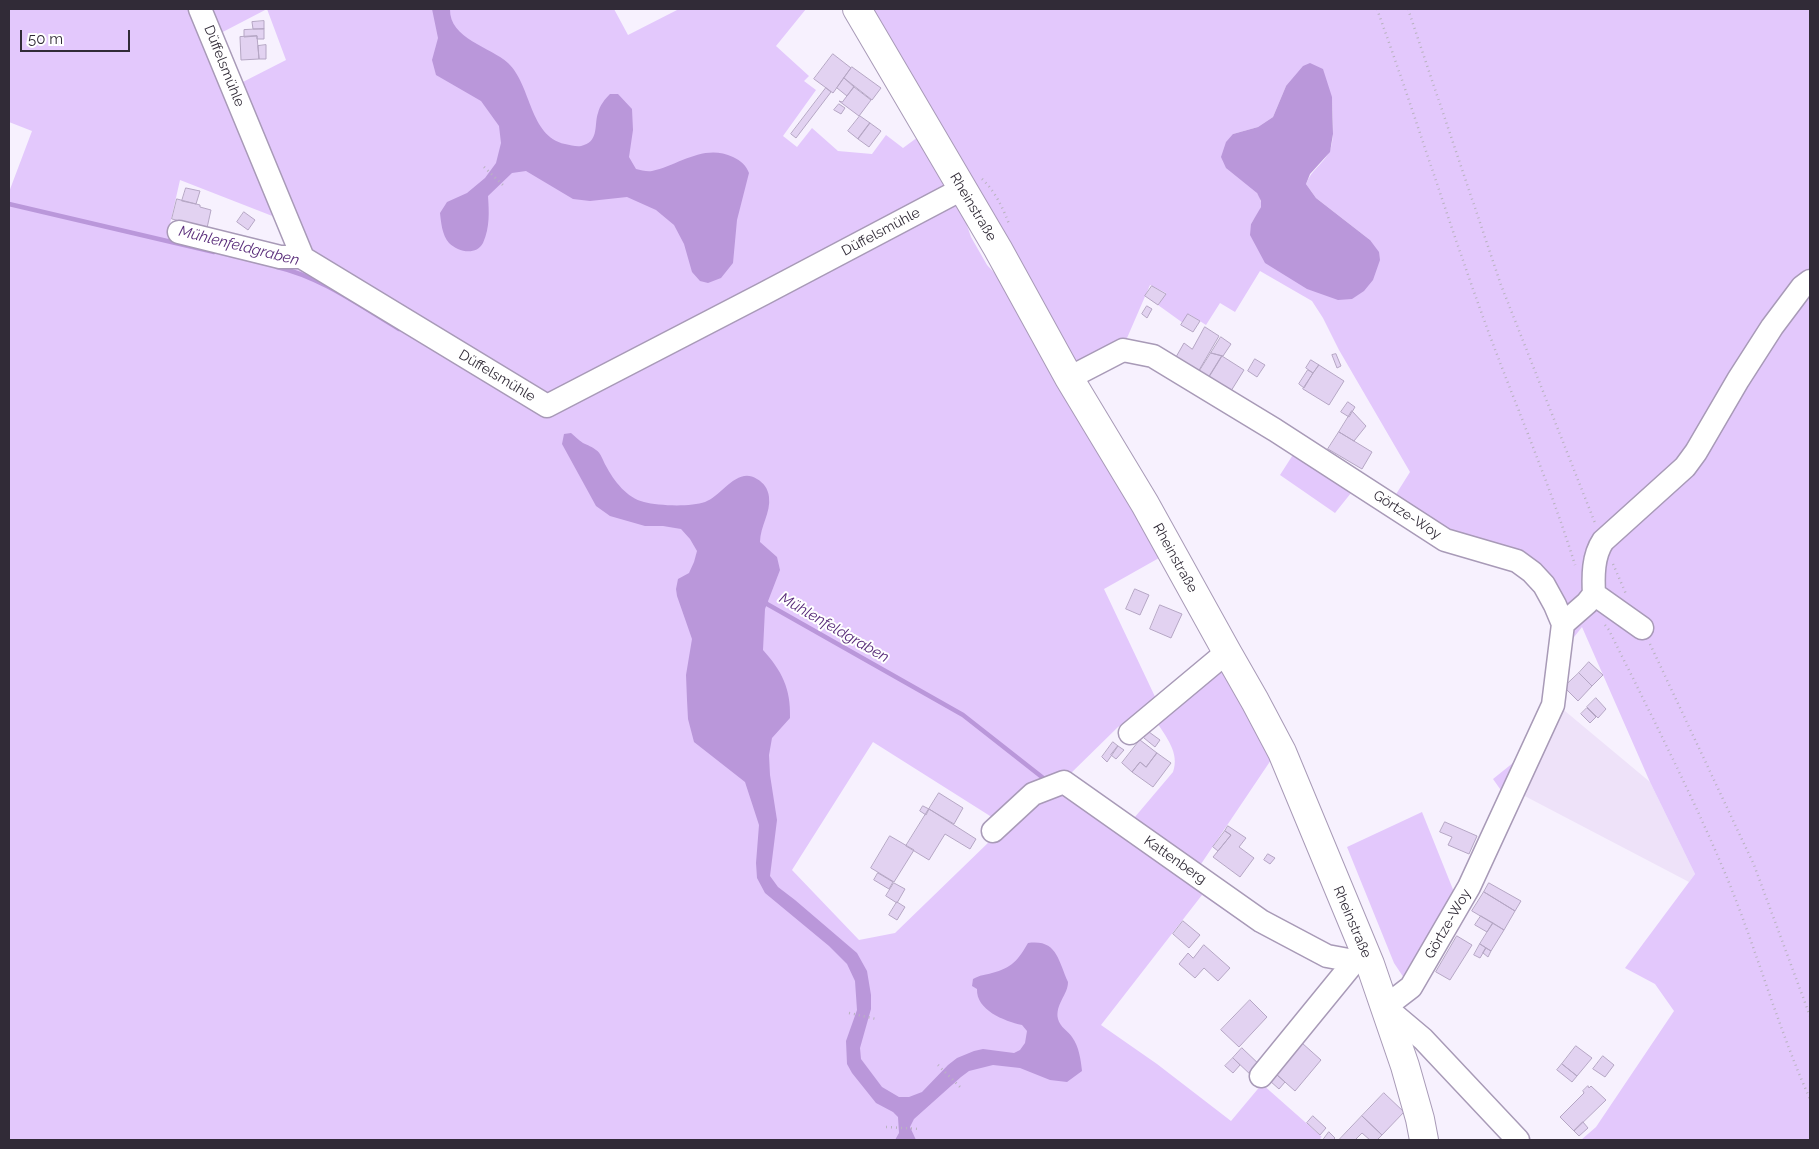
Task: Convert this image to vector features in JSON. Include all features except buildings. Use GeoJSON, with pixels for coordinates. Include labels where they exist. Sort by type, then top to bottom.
{"type":"FeatureCollection","features":[{"type":"Feature","properties":{"kind":"main road","name":"Rheinstraße"},"geometry":{"type":"LineString","coordinates":[[857,9],[998,249],[1069,378],[1145,504],[1282,752],[1362,963],[1385,1007],[1420,1119],[1424,1140]]}},
{"type":"Feature","properties":{"kind":"street","name":"Düffelsmühle"},"geometry":{"type":"LineString","coordinates":[[200,9],[303,257],[547,406],[962,189]]}},
{"type":"Feature","properties":{"kind":"street"},"geometry":{"type":"LineString","coordinates":[[179,232],[280,257],[303,257]]}},
{"type":"Feature","properties":{"kind":"street"},"geometry":{"type":"LineString","coordinates":[[1594,594],[1593,580],[1597,550],[1685,467],[1772,327],[1802,286],[1810,281]]}},
{"type":"Feature","properties":{"kind":"street","name":"Görtze-Woy"},"geometry":{"type":"LineString","coordinates":[[1069,378],[1123,350],[1153,356],[1275,430],[1445,540],[1517,560],[1544,585],[1556,605],[1563,624],[1553,706],[1469,888],[1411,987],[1385,1007]]}},
{"type":"Feature","properties":{"kind":"street"},"geometry":{"type":"LineString","coordinates":[[1563,624],[1594,594]]}},
{"type":"Feature","properties":{"kind":"street"},"geometry":{"type":"LineString","coordinates":[[1594,594],[1642,628]]}},
{"type":"Feature","properties":{"kind":"street"},"geometry":{"type":"LineString","coordinates":[[1130,733],[1227,652]]}},
{"type":"Feature","properties":{"kind":"street","name":"Kattenberg"},"geometry":{"type":"LineString","coordinates":[[993,831],[1033,794],[1064,782],[1261,921],[1327,956],[1362,963]]}},
{"type":"Feature","properties":{"kind":"street"},"geometry":{"type":"LineString","coordinates":[[1261,1076],[1362,963]]}},
{"type":"Feature","properties":{"kind":"street"},"geometry":{"type":"LineString","coordinates":[[1385,1007],[1423,1039],[1518,1140]]}},
{"type":"Feature","properties":{"kind":"path"},"geometry":{"type":"LineString","coordinates":[[484,167],[505,187]]}},
{"type":"Feature","properties":{"kind":"path"},"geometry":{"type":"LineString","coordinates":[[849,1013],[876,1019]]}},
{"type":"Feature","properties":{"kind":"path"},"geometry":{"type":"LineString","coordinates":[[938,1065],[962,1089]]}},
{"type":"Feature","properties":{"kind":"path"},"geometry":{"type":"LineString","coordinates":[[886,1127],[919,1129]]}},
{"type":"Feature","properties":{"kind":"shaded area"},"geometry":{"type":"Polygon","coordinates":[[[9,9],[195,9],[280,219],[180,180],[168,233],[298,263],[538,407],[946,203],[961,208],[971,237],[987,265],[1016,296],[1064,390],[1159,558],[1104,589],[1158,703],[1118,727],[1066,778],[998,821],[873,742],[792,870],[859,940],[895,933],[1023,809],[1060,788],[1255,928],[1253,930],[1202,895],[1101,1025],[1157,1064],[1231,1121],[1262,1084],[1322,1137],[1320,1138],[1322,1140],[9,1140],[9,192],[32,131],[9,122],[9,9]]]}},
{"type":"Feature","properties":{"kind":"shaded area"},"geometry":{"type":"Polygon","coordinates":[[[207,9],[267,9],[217,35],[207,9]]]}},
{"type":"Feature","properties":{"kind":"shaded area"},"geometry":{"type":"Polygon","coordinates":[[[267,9],[614,9],[628,35],[679,9],[806,9],[776,46],[809,76],[804,81],[816,90],[783,136],[797,147],[812,128],[838,151],[872,154],[886,135],[903,148],[918,137],[945,184],[941,195],[550,396],[304,249],[237,85],[286,60],[267,9]]]}},
{"type":"Feature","properties":{"kind":"shaded area"},"geometry":{"type":"Polygon","coordinates":[[[432,9],[450,9],[456,28],[463,35],[508,63],[522,84],[537,121],[553,139],[577,146],[589,143],[594,136],[601,105],[610,94],[618,94],[632,109],[633,130],[629,157],[636,169],[652,171],[692,156],[712,152],[733,157],[743,164],[749,173],[737,220],[733,263],[721,278],[708,283],[700,281],[692,272],[684,244],[674,225],[656,210],[627,197],[590,201],[573,199],[526,171],[512,173],[488,196],[488,225],[480,247],[476,250],[467,251],[457,249],[449,243],[443,232],[440,213],[447,202],[467,193],[485,178],[496,163],[501,143],[499,126],[481,101],[436,75],[432,60],[438,38],[432,9]]]}},
{"type":"Feature","properties":{"kind":"shaded area"},"geometry":{"type":"Polygon","coordinates":[[[864,9],[1810,9],[1810,1140],[1581,1140],[1596,1127],[1674,1011],[1655,984],[1625,968],[1695,874],[1650,782],[1582,627],[1567,646],[1549,579],[1448,535],[1393,499],[1410,472],[1312,301],[1260,271],[1235,312],[1220,303],[1206,325],[1189,314],[1183,323],[1158,305],[1166,293],[1150,285],[1127,338],[1088,360],[1079,381],[864,9]],[[1286,86],[1273,117],[1258,127],[1233,134],[1261,202],[1259,213],[1251,224],[1370,240],[1316,198],[1306,184],[1311,174],[1327,156],[1331,147],[1333,133],[1332,97],[1286,86]]]}},
{"type":"Feature","properties":{"kind":"shaded area"},"geometry":{"type":"Polygon","coordinates":[[[1310,63],[1323,69],[1332,97],[1333,134],[1330,152],[1310,174],[1306,184],[1316,198],[1370,240],[1379,252],[1380,260],[1373,280],[1364,291],[1352,299],[1338,300],[1307,289],[1265,263],[1250,235],[1251,224],[1261,207],[1261,201],[1257,193],[1226,168],[1221,157],[1226,142],[1233,134],[1258,127],[1273,117],[1286,86],[1303,66],[1310,63]]]}},
{"type":"Feature","properties":{"kind":"shaded area"},"geometry":{"type":"Polygon","coordinates":[[[571,433],[581,442],[598,451],[613,477],[622,488],[632,497],[644,502],[675,505],[699,504],[711,499],[730,483],[743,476],[757,479],[767,489],[769,503],[760,542],[777,557],[780,570],[765,609],[763,650],[775,665],[784,681],[790,708],[790,718],[772,738],[769,755],[777,820],[770,876],[778,887],[857,953],[867,971],[871,1009],[860,1048],[861,1059],[882,1087],[899,1097],[909,1097],[922,1092],[957,1058],[983,1049],[1014,1053],[1020,1050],[1025,1043],[1027,1031],[1022,1025],[1007,1021],[986,1009],[981,1003],[977,989],[972,986],[973,979],[1010,966],[1028,943],[1045,944],[1051,948],[1062,966],[1068,982],[1058,1009],[1058,1019],[1076,1045],[1082,1071],[1067,1082],[1050,1080],[1020,1068],[993,1065],[969,1071],[914,1119],[910,1127],[916,1140],[895,1140],[899,1133],[898,1117],[893,1112],[876,1103],[847,1064],[846,1041],[857,1010],[855,981],[847,964],[829,946],[765,893],[757,878],[756,863],[759,825],[745,782],[694,742],[688,719],[686,675],[692,639],[676,589],[678,579],[689,573],[697,551],[681,529],[645,526],[610,516],[596,506],[562,444],[564,434],[571,433]]]}},
{"type":"Feature","properties":{"kind":"shaded area"},"geometry":{"type":"Polygon","coordinates":[[[1296,450],[1355,488],[1335,513],[1280,475],[1296,450]]]}},
{"type":"Feature","properties":{"kind":"shaded area"},"geometry":{"type":"Polygon","coordinates":[[[1222,666],[1273,757],[1197,870],[1129,824],[1173,772],[1175,765],[1171,745],[1156,721],[1222,666]]]}},
{"type":"Feature","properties":{"kind":"shaded area"},"geometry":{"type":"Polygon","coordinates":[[[1559,706],[1650,782],[1695,874],[1689,882],[1519,793],[1559,706]]]}},
{"type":"Feature","properties":{"kind":"shaded area"},"geometry":{"type":"Polygon","coordinates":[[[1524,754],[1505,796],[1493,779],[1524,754]]]}},
{"type":"Feature","properties":{"kind":"shaded area"},"geometry":{"type":"Polygon","coordinates":[[[1422,812],[1456,897],[1404,978],[1394,963],[1347,847],[1422,812]]]}},
{"type":"Feature","properties":{"kind":"waterway","name":"Mühlenfeldgraben"},"geometry":{"type":"LineString","coordinates":[[9,204],[214,252]]}},
{"type":"Feature","properties":{"kind":"waterway","name":"Mühlenfeldgraben"},"geometry":{"type":"LineString","coordinates":[[277,267],[325,285],[399,329]]}},
{"type":"Feature","properties":{"kind":"waterway","name":"Mühlenfeldgraben"},"geometry":{"type":"LineString","coordinates":[[765,601],[767,604],[963,715],[1047,781]]}}]}
